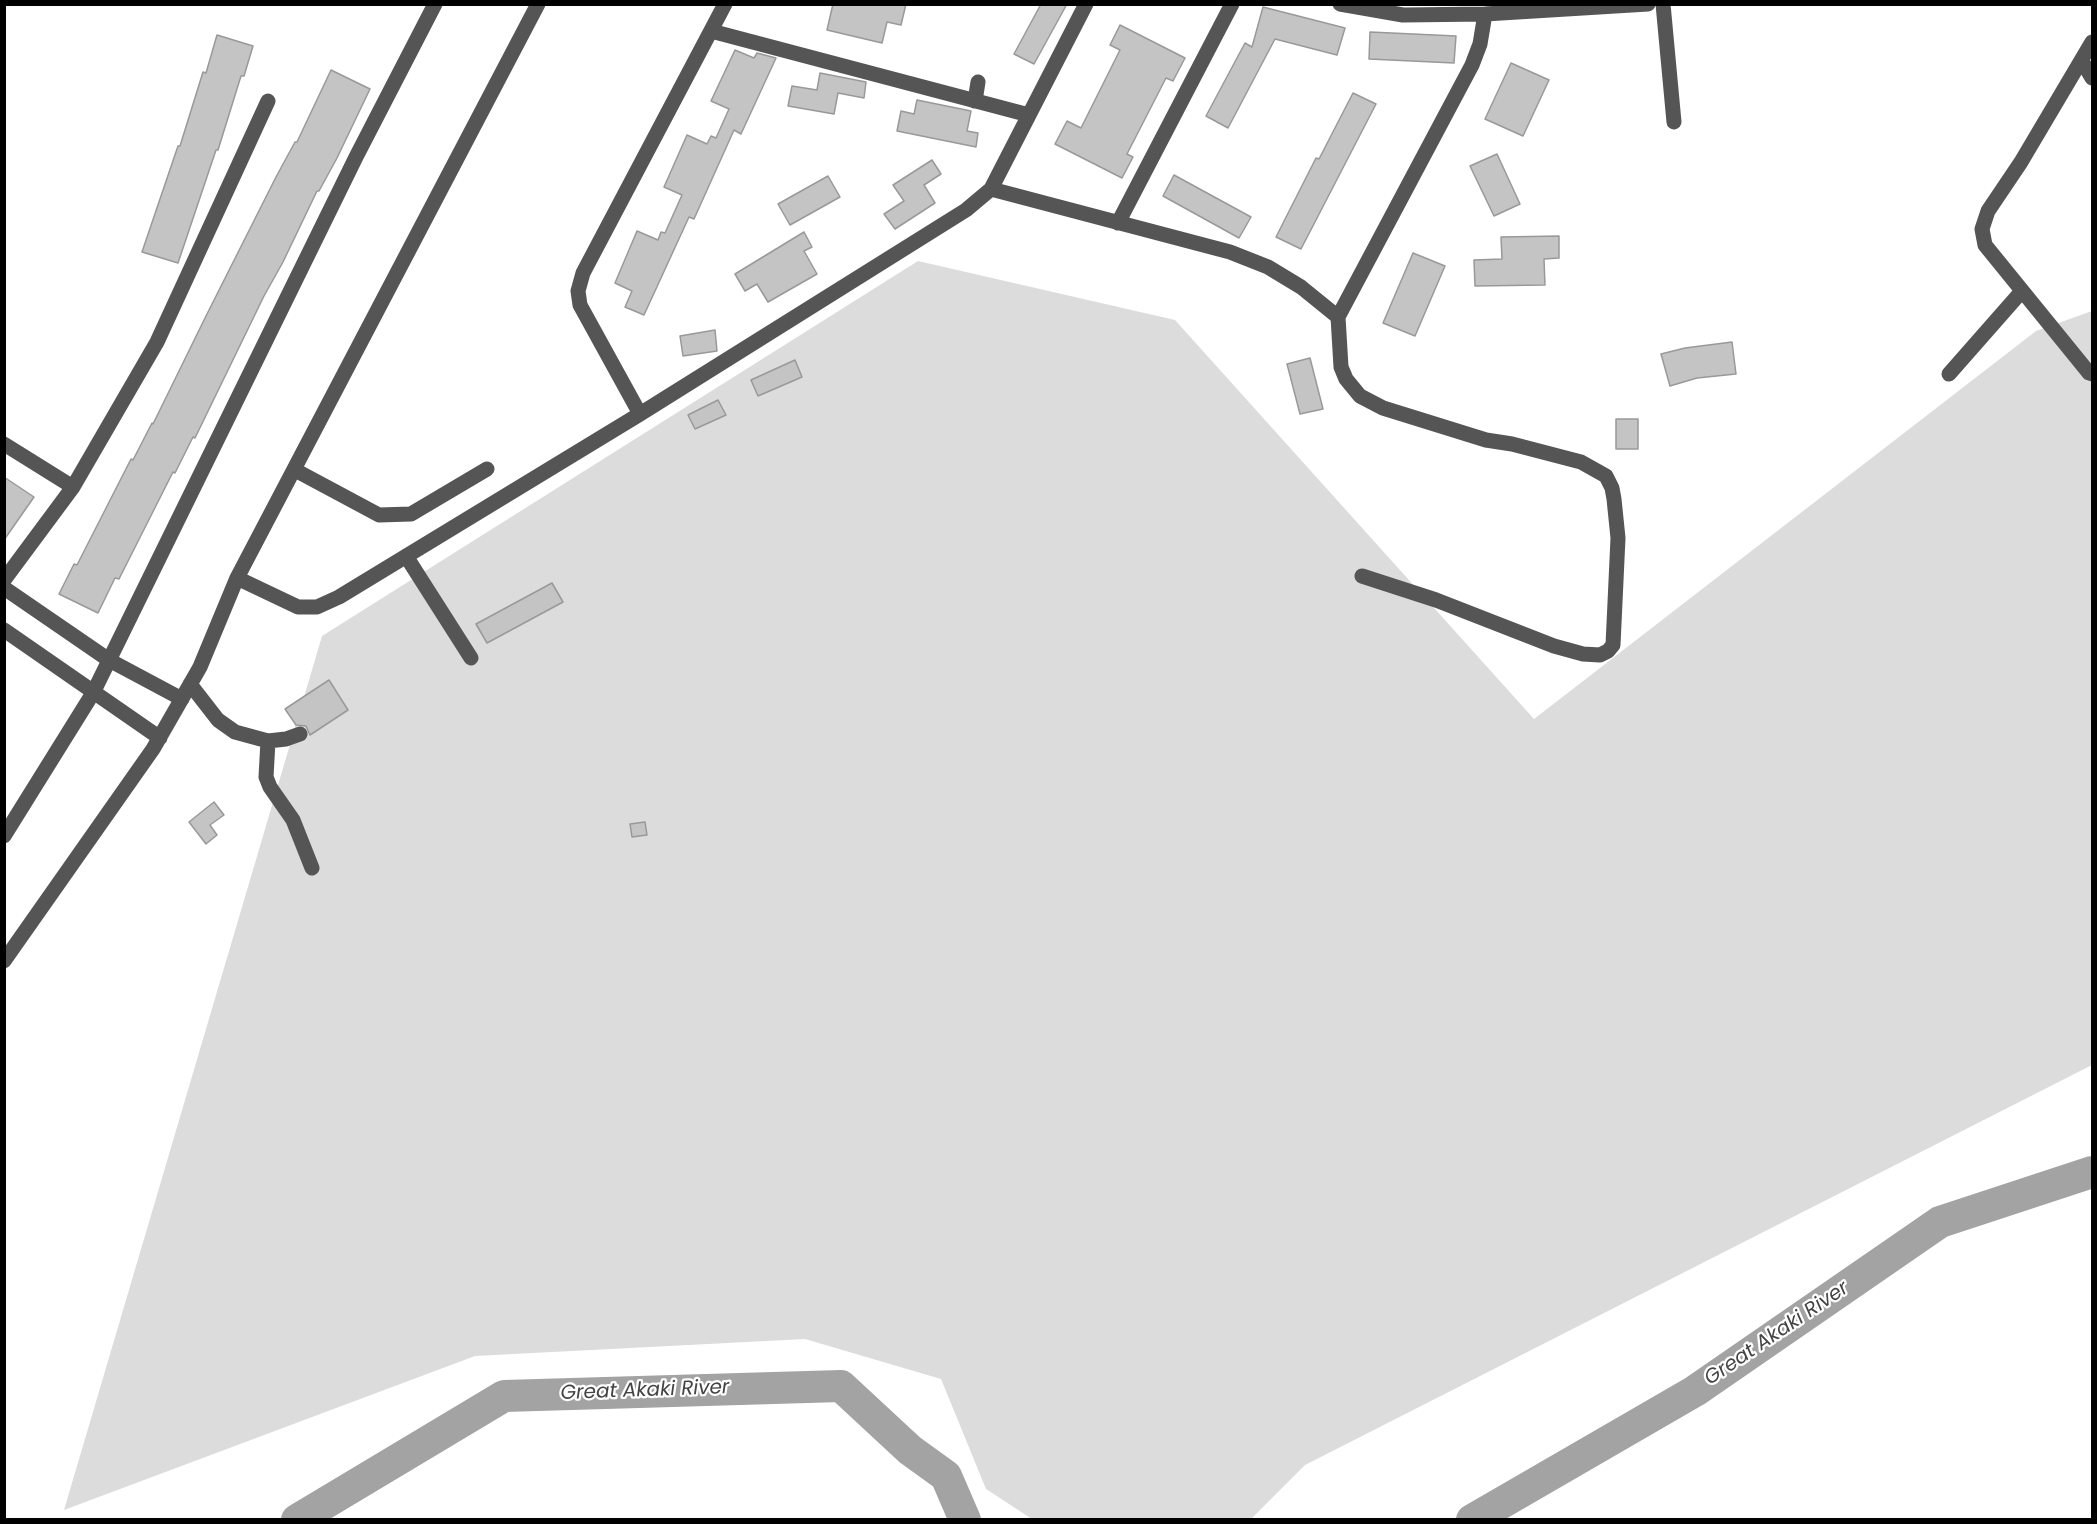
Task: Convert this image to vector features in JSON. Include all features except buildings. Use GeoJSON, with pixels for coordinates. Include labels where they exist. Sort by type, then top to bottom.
{"type":"FeatureCollection","features":[{"type":"Feature","properties":{"kind":"street"},"geometry":{"type":"LineString","coordinates":[[4,836],[93,693],[350,168],[435,4]]}},
{"type":"Feature","properties":{"kind":"street"},"geometry":{"type":"LineString","coordinates":[[4,961],[160,738],[200,667],[237,579],[538,4]]}},
{"type":"Feature","properties":{"kind":"street"},"geometry":{"type":"LineString","coordinates":[[640,414],[580,305],[578,291],[583,273],[724,4]]}},
{"type":"Feature","properties":{"kind":"street"},"geometry":{"type":"LineString","coordinates":[[237,579],[298,607],[317,608],[339,597],[640,414],[966,210],[991,189],[1086,4]]}},
{"type":"Feature","properties":{"kind":"street"},"geometry":{"type":"LineString","coordinates":[[1118,223],[1232,4]]}},
{"type":"Feature","properties":{"kind":"street"},"geometry":{"type":"LineString","coordinates":[[1340,4],[1371,7],[1402,15],[1485,14],[1648,4]]}},
{"type":"Feature","properties":{"kind":"street"},"geometry":{"type":"LineString","coordinates":[[1663,4],[1674,122]]}},
{"type":"Feature","properties":{"kind":"street"},"geometry":{"type":"LineString","coordinates":[[1362,576],[1436,600],[1583,654],[1600,656],[1614,645],[1618,538],[1612,488],[1606,476],[1581,462],[1512,444],[1486,440],[1383,408],[1360,396],[1346,379],[1341,367],[1338,317],[1397,191],[1472,65],[1480,44],[1485,14]]}},
{"type":"Feature","properties":{"kind":"street"},"geometry":{"type":"LineString","coordinates":[[711,30],[1029,115]]}},
{"type":"Feature","properties":{"kind":"street"},"geometry":{"type":"LineString","coordinates":[[2092,42],[2021,162],[1988,211],[1982,229],[1985,245],[2056,334],[2092,374]]}},
{"type":"Feature","properties":{"kind":"street"},"geometry":{"type":"LineString","coordinates":[[2082,61],[2092,78]]}},
{"type":"Feature","properties":{"kind":"street"},"geometry":{"type":"LineString","coordinates":[[975,101],[978,82]]}},
{"type":"Feature","properties":{"kind":"street"},"geometry":{"type":"LineString","coordinates":[[4,580],[73,487],[157,342],[268,101]]}},
{"type":"Feature","properties":{"kind":"street"},"geometry":{"type":"LineString","coordinates":[[991,189],[1230,252],[1268,267],[1301,286],[1338,317]]}},
{"type":"Feature","properties":{"kind":"street"},"geometry":{"type":"LineString","coordinates":[[1949,374],[2022,291]]}},
{"type":"Feature","properties":{"kind":"street"},"geometry":{"type":"LineString","coordinates":[[4,444],[73,487]]}},
{"type":"Feature","properties":{"kind":"street"},"geometry":{"type":"LineString","coordinates":[[294,470],[379,515],[411,514],[486,469]]}},
{"type":"Feature","properties":{"kind":"street"},"geometry":{"type":"LineString","coordinates":[[406,556],[471,658]]}},
{"type":"Feature","properties":{"kind":"street"},"geometry":{"type":"LineString","coordinates":[[4,588],[109,660],[182,699]]}},
{"type":"Feature","properties":{"kind":"street"},"geometry":{"type":"LineString","coordinates":[[4,630],[160,738]]}},
{"type":"Feature","properties":{"kind":"street"},"geometry":{"type":"LineString","coordinates":[[190,684],[218,720],[236,732],[268,741],[286,739],[300,734]]}},
{"type":"Feature","properties":{"kind":"street"},"geometry":{"type":"LineString","coordinates":[[268,741],[266,777],[293,820],[312,868]]}},
{"type":"Feature","properties":{"kind":"shaded area"},"geometry":{"type":"Polygon","coordinates":[[[918,261],[1175,320],[1534,719],[2036,331],[2092,311],[2092,1065],[1305,1465],[1251,1519],[1032,1519],[986,1489],[941,1379],[805,1339],[475,1356],[64,1510],[322,636],[918,261]]]}},
{"type":"Feature","properties":{"kind":"waterway","name":"Great Akaki River"},"geometry":{"type":"LineString","coordinates":[[1472,1520],[1695,1391],[1940,1222],[2092,1172]]}},
{"type":"Feature","properties":{"kind":"waterway","name":"Great Akaki River"},"geometry":{"type":"LineString","coordinates":[[297,1520],[504,1396],[841,1386],[910,1450],[946,1476],[965,1520]]}}]}
